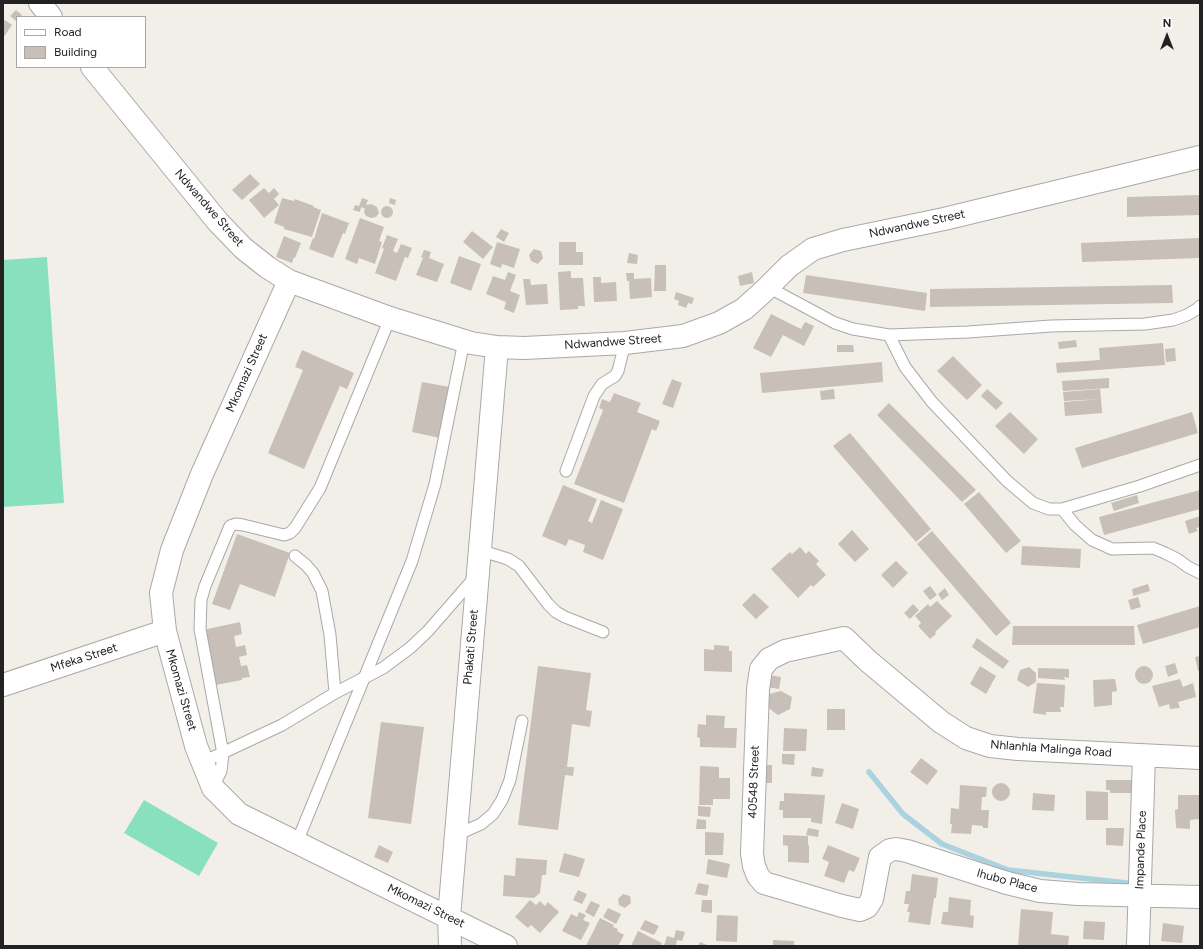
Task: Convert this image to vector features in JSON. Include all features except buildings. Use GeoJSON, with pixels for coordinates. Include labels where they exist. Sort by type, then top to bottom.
{"type":"FeatureCollection","features":[{"type":"Feature","properties":{"kind":"street"},"geometry":{"type":"LineString","coordinates":[[40,3],[50,16]]}},
{"type":"Feature","properties":{"kind":"street","name":"Ndwandwe Street"},"geometry":{"type":"LineString","coordinates":[[93,68],[218,222],[243,248],[267,267],[289,281],[390,318],[464,340],[496,347],[524,348],[625,343],[683,336],[719,323],[744,308],[789,266],[813,249],[843,240],[944,218],[1200,157]]}},
{"type":"Feature","properties":{"kind":"street","name":"Mkomazi Street"},"geometry":{"type":"LineString","coordinates":[[289,281],[202,474],[172,550],[162,593],[164,632],[196,746],[213,788],[239,814],[506,946]]}},
{"type":"Feature","properties":{"kind":"street","name":"Phakati Street"},"geometry":{"type":"LineString","coordinates":[[450,946],[449,917],[496,347]]}},
{"type":"Feature","properties":{"kind":"street","name":"Mfeka Street"},"geometry":{"type":"LineString","coordinates":[[3,685],[164,632]]}},
{"type":"Feature","properties":{"kind":"street","name":"Nhlanhla Malinga Road"},"geometry":{"type":"LineString","coordinates":[[844,638],[868,661],[941,722],[966,738],[990,746],[1018,749],[1200,758]]}},
{"type":"Feature","properties":{"kind":"street","name":"40548 Street"},"geometry":{"type":"LineString","coordinates":[[844,638],[785,651],[769,659],[761,669],[758,690],[752,854],[754,866],[758,876],[764,883],[860,910]]}},
{"type":"Feature","properties":{"kind":"street","name":"Impande Place"},"geometry":{"type":"LineString","coordinates":[[1138,944],[1144,756]]}},
{"type":"Feature","properties":{"kind":"street","name":"Ihubo Place"},"geometry":{"type":"LineString","coordinates":[[860,910],[867,907],[872,899],[880,858],[890,850],[896,849],[908,851],[1008,883],[1040,891],[1078,894],[1140,894],[1200,897]]}},
{"type":"Feature","properties":{"kind":"lane"},"geometry":{"type":"LineString","coordinates":[[768,287],[835,323],[852,329],[889,334],[968,332],[1051,326],[1145,324],[1174,320],[1187,316],[1197,310],[1200,306]]}},
{"type":"Feature","properties":{"kind":"lane"},"geometry":{"type":"LineString","coordinates":[[213,788],[221,771],[222,754],[200,629],[199,614],[205,586],[230,526],[236,524],[243,525],[284,535],[290,533],[295,528],[320,488],[390,318]]}},
{"type":"Feature","properties":{"kind":"lane"},"geometry":{"type":"LineString","coordinates":[[889,334],[905,366],[932,402],[1008,481],[1033,503],[1049,508],[1062,508],[1140,486],[1200,465]]}},
{"type":"Feature","properties":{"kind":"lane"},"geometry":{"type":"LineString","coordinates":[[296,842],[412,562],[429,510],[444,446],[464,340]]}},
{"type":"Feature","properties":{"kind":"lane"},"geometry":{"type":"LineString","coordinates":[[566,471],[594,396],[602,384],[615,376],[618,371],[625,343]]}},
{"type":"Feature","properties":{"kind":"lane"},"geometry":{"type":"LineString","coordinates":[[1062,508],[1075,525],[1092,540],[1112,549],[1153,548],[1166,553],[1188,567],[1200,572]]}},
{"type":"Feature","properties":{"kind":"lane"},"geometry":{"type":"LineString","coordinates":[[479,550],[508,559],[519,566],[548,604],[556,612],[603,632]]}},
{"type":"Feature","properties":{"kind":"lane"},"geometry":{"type":"LineString","coordinates":[[295,556],[313,573],[322,591],[330,635],[335,693]]}},
{"type":"Feature","properties":{"kind":"lane"},"geometry":{"type":"LineString","coordinates":[[203,762],[282,725],[335,693],[383,668],[410,648],[438,620],[477,575]]}},
{"type":"Feature","properties":{"kind":"lane"},"geometry":{"type":"LineString","coordinates":[[456,835],[481,824],[493,814],[502,800],[510,780],[522,721]]}},
{"type":"Feature","properties":{"kind":"green space"},"geometry":{"type":"Polygon","coordinates":[[[47,257],[64,503],[3,507],[3,260],[47,257]]]}},
{"type":"Feature","properties":{"kind":"green space"},"geometry":{"type":"Polygon","coordinates":[[[144,800],[218,843],[199,876],[124,833],[144,800]]]}},
{"type":"Feature","properties":{"kind":"waterway"},"geometry":{"type":"LineString","coordinates":[[869,772],[903,814],[942,844],[1008,870],[1136,884]]}}]}
